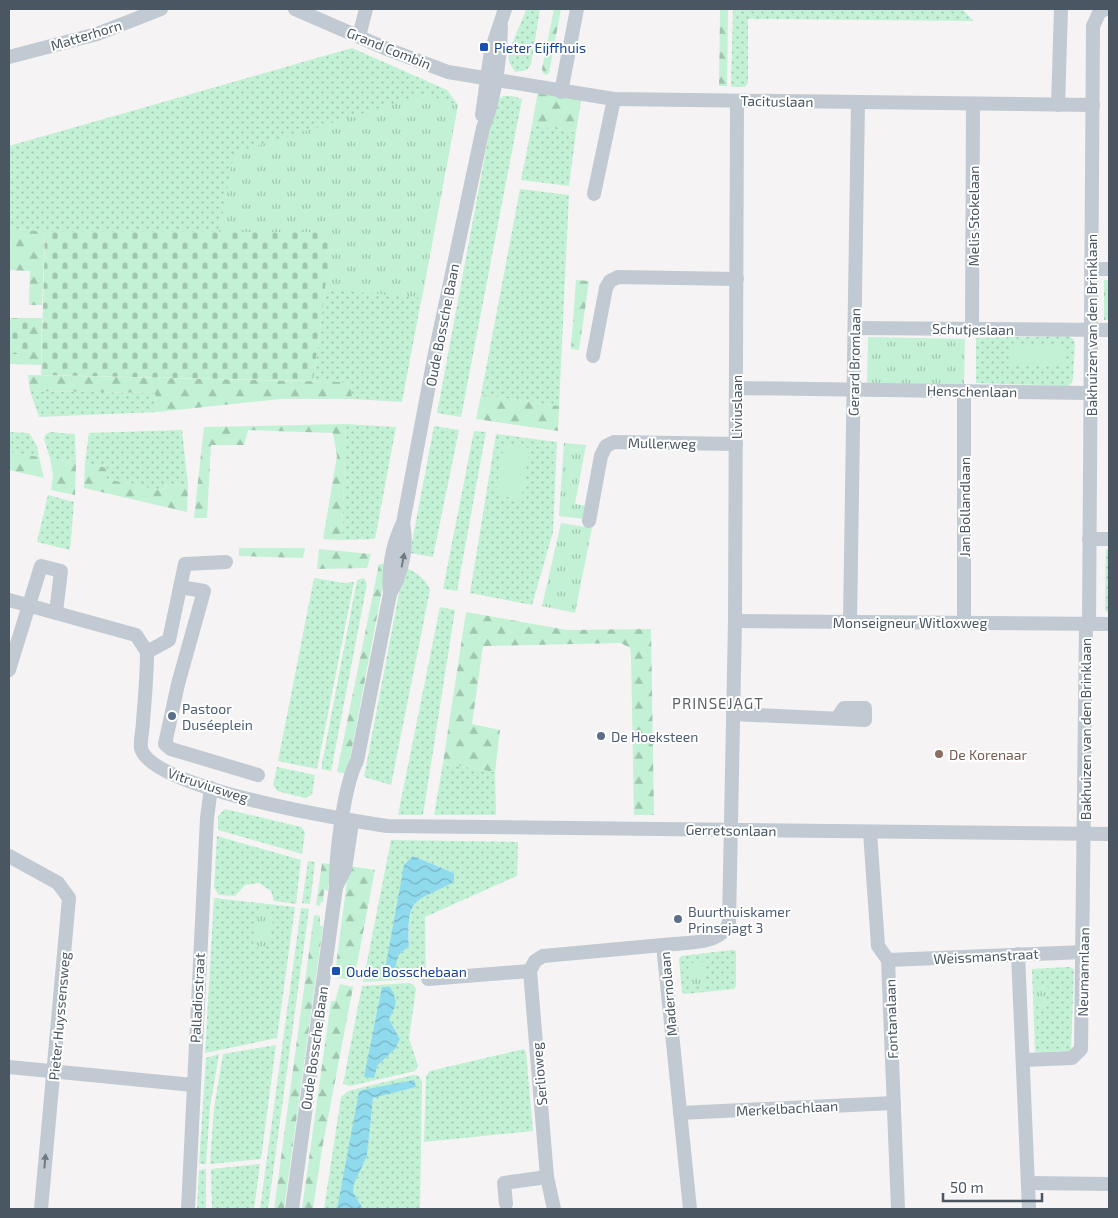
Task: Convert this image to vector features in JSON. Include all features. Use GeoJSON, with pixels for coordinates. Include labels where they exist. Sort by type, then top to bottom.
{"type":"FeatureCollection","features":[{"type":"Feature","properties":{"kind":"street","name":"Matterhorn"},"geometry":{"type":"LineString","coordinates":[[9,57],[97,34],[161,9]]}},
{"type":"Feature","properties":{"kind":"street","name":"Grand Combin"},"geometry":{"type":"LineString","coordinates":[[295,9],[448,72],[491,80]]}},
{"type":"Feature","properties":{"kind":"street"},"geometry":{"type":"LineString","coordinates":[[359,36],[366,9]]}},
{"type":"Feature","properties":{"kind":"street","name":"Oude Bossche Baan"},"geometry":{"type":"LineString","coordinates":[[292,1209],[336,887],[345,869],[348,820],[359,775],[357,761],[390,594],[399,577],[406,540],[404,523],[434,358],[483,128],[490,110],[491,80],[505,9]]}},
{"type":"Feature","properties":{"kind":"street"},"geometry":{"type":"LineString","coordinates":[[561,92],[577,9]]}},
{"type":"Feature","properties":{"kind":"street"},"geometry":{"type":"LineString","coordinates":[[1058,105],[1061,9]]}},
{"type":"Feature","properties":{"kind":"street","name":"Bakhuizen van den Brinklaan"},"geometry":{"type":"LineString","coordinates":[[1084,833],[1090,539],[1093,26],[1099,12],[1105,9]]}},
{"type":"Feature","properties":{"kind":"street","name":"Tacituslaan"},"geometry":{"type":"LineString","coordinates":[[491,80],[614,99],[1093,105]]}},
{"type":"Feature","properties":{"kind":"street"},"geometry":{"type":"LineString","coordinates":[[594,194],[614,99]]}},
{"type":"Feature","properties":{"kind":"street","name":"Liviuslaan"},"geometry":{"type":"LineString","coordinates":[[730,829],[735,621],[737,101]]}},
{"type":"Feature","properties":{"kind":"street","name":"Gerard Bromlaan"},"geometry":{"type":"LineString","coordinates":[[850,622],[858,102]]}},
{"type":"Feature","properties":{"kind":"street","name":"Melis Stokelaan"},"geometry":{"type":"LineString","coordinates":[[972,329],[973,104]]}},
{"type":"Feature","properties":{"kind":"street"},"geometry":{"type":"LineString","coordinates":[[1092,269],[1109,269]]}},
{"type":"Feature","properties":{"kind":"street"},"geometry":{"type":"LineString","coordinates":[[593,356],[606,288],[610,281],[618,277],[737,279]]}},
{"type":"Feature","properties":{"kind":"street","name":"Schutjeslaan"},"geometry":{"type":"LineString","coordinates":[[855,328],[1109,330]]}},
{"type":"Feature","properties":{"kind":"street","name":"Henschenlaan"},"geometry":{"type":"LineString","coordinates":[[736,388],[1090,392]]}},
{"type":"Feature","properties":{"kind":"street","name":"Jan Bollandlaan"},"geometry":{"type":"LineString","coordinates":[[964,391],[964,623]]}},
{"type":"Feature","properties":{"kind":"street","name":"Mullerweg"},"geometry":{"type":"LineString","coordinates":[[589,521],[602,456],[606,446],[614,442],[736,444]]}},
{"type":"Feature","properties":{"kind":"street"},"geometry":{"type":"LineString","coordinates":[[1090,539],[1109,539]]}},
{"type":"Feature","properties":{"kind":"street"},"geometry":{"type":"LineString","coordinates":[[9,600],[136,635],[147,652],[168,640],[185,564],[226,562]]}},
{"type":"Feature","properties":{"kind":"street"},"geometry":{"type":"LineString","coordinates":[[9,670],[27,605],[41,566],[61,571],[56,612]]}},
{"type":"Feature","properties":{"kind":"street"},"geometry":{"type":"LineString","coordinates":[[180,586],[204,591],[178,684],[165,744],[171,749],[258,775]]}},
{"type":"Feature","properties":{"kind":"street","name":"Monseigneur Witloxweg"},"geometry":{"type":"LineString","coordinates":[[735,621],[1109,624]]}},
{"type":"Feature","properties":{"kind":"street","name":"Vitruviusweg"},"geometry":{"type":"LineString","coordinates":[[147,652],[141,748],[150,763],[168,774],[259,802],[348,820]]}},
{"type":"Feature","properties":{"kind":"street"},"geometry":{"type":"LineString","coordinates":[[733,714],[838,718]]}},
{"type":"Feature","properties":{"kind":"street","name":"Palladiostraat"},"geometry":{"type":"LineString","coordinates":[[188,1209],[206,824],[212,788]]}},
{"type":"Feature","properties":{"kind":"street","name":"Gerretsonlaan"},"geometry":{"type":"LineString","coordinates":[[348,820],[387,826],[1109,834]]}},
{"type":"Feature","properties":{"kind":"street","name":"Madernolaan"},"geometry":{"type":"LineString","coordinates":[[690,1209],[663,945],[718,938],[726,932],[730,923],[730,829]]}},
{"type":"Feature","properties":{"kind":"street","name":"Fontanalaan"},"geometry":{"type":"LineString","coordinates":[[870,832],[878,946],[888,960],[898,1209]]}},
{"type":"Feature","properties":{"kind":"street","name":"Neumannlaan"},"geometry":{"type":"LineString","coordinates":[[1023,1060],[1072,1058],[1082,1049],[1084,833]]}},
{"type":"Feature","properties":{"kind":"street","name":"Pieter Huyssensweg"},"geometry":{"type":"LineString","coordinates":[[9,856],[58,883],[69,898],[41,1209]]}},
{"type":"Feature","properties":{"kind":"street"},"geometry":{"type":"LineString","coordinates":[[428,979],[530,971],[534,961],[543,956],[663,945]]}},
{"type":"Feature","properties":{"kind":"street","name":"Weissmanstraat"},"geometry":{"type":"LineString","coordinates":[[888,960],[1084,952]]}},
{"type":"Feature","properties":{"kind":"street"},"geometry":{"type":"LineString","coordinates":[[1018,954],[1029,1209]]}},
{"type":"Feature","properties":{"kind":"street","name":"Serlioweg"},"geometry":{"type":"LineString","coordinates":[[530,971],[547,1177],[553,1207]]}},
{"type":"Feature","properties":{"kind":"street"},"geometry":{"type":"LineString","coordinates":[[9,1067],[193,1085]]}},
{"type":"Feature","properties":{"kind":"street","name":"Merkelbachlaan"},"geometry":{"type":"LineString","coordinates":[[680,1113],[894,1103]]}},
{"type":"Feature","properties":{"kind":"street"},"geometry":{"type":"LineString","coordinates":[[506,1204],[504,1182],[547,1177]]}},
{"type":"Feature","properties":{"kind":"street"},"geometry":{"type":"LineString","coordinates":[[1028,1183],[1109,1184]]}},
{"type":"Feature","properties":{"kind":"green space"},"geometry":{"type":"Polygon","coordinates":[[[526,9],[540,9],[531,64],[527,70],[515,72],[510,62],[510,51],[526,9]]]}},
{"type":"Feature","properties":{"kind":"green space"},"geometry":{"type":"Polygon","coordinates":[[[554,9],[561,9],[549,73],[546,75],[542,69],[554,9]]]}},
{"type":"Feature","properties":{"kind":"green space"},"geometry":{"type":"Polygon","coordinates":[[[720,9],[728,9],[727,86],[719,86],[720,9]]]}},
{"type":"Feature","properties":{"kind":"green space"},"geometry":{"type":"Polygon","coordinates":[[[733,9],[962,9],[974,21],[748,19],[748,83],[745,87],[731,87],[733,9]]]}},
{"type":"Feature","properties":{"kind":"green space"},"geometry":{"type":"Polygon","coordinates":[[[352,48],[447,90],[458,105],[402,402],[352,399],[351,384],[313,381],[333,232],[53,233],[9,228],[9,146],[352,48]]]}},
{"type":"Feature","properties":{"kind":"green space"},"geometry":{"type":"Polygon","coordinates":[[[538,91],[582,96],[576,132],[532,125],[538,91]]]}},
{"type":"Feature","properties":{"kind":"green space"},"geometry":{"type":"Polygon","coordinates":[[[426,94],[458,105],[422,298],[325,289],[333,232],[219,232],[234,153],[426,94]]]}},
{"type":"Feature","properties":{"kind":"green space"},"geometry":{"type":"Polygon","coordinates":[[[503,96],[522,99],[461,417],[437,413],[495,102],[503,96]]]}},
{"type":"Feature","properties":{"kind":"green space"},"geometry":{"type":"Polygon","coordinates":[[[532,125],[576,132],[569,186],[521,180],[532,125]]]}},
{"type":"Feature","properties":{"kind":"green space"},"geometry":{"type":"Polygon","coordinates":[[[520,189],[569,195],[559,406],[481,395],[520,189]]]}},
{"type":"Feature","properties":{"kind":"green space"},"geometry":{"type":"Polygon","coordinates":[[[9,228],[45,232],[42,305],[29,305],[30,271],[9,270],[9,228]]]}},
{"type":"Feature","properties":{"kind":"green space"},"geometry":{"type":"Polygon","coordinates":[[[45,232],[333,232],[313,381],[41,375],[45,232]]]}},
{"type":"Feature","properties":{"kind":"green space"},"geometry":{"type":"Polygon","coordinates":[[[576,280],[589,281],[579,350],[571,349],[576,280]]]}},
{"type":"Feature","properties":{"kind":"green space"},"geometry":{"type":"Polygon","coordinates":[[[1104,280],[1109,280],[1109,320],[1104,320],[1104,280]]]}},
{"type":"Feature","properties":{"kind":"green space"},"geometry":{"type":"Polygon","coordinates":[[[9,318],[29,318],[29,354],[9,354],[9,318]]]}},
{"type":"Feature","properties":{"kind":"green space"},"geometry":{"type":"Polygon","coordinates":[[[29,318],[42,318],[41,365],[9,364],[9,354],[29,354],[29,318]]]}},
{"type":"Feature","properties":{"kind":"green space"},"geometry":{"type":"Polygon","coordinates":[[[1068,336],[1073,339],[1075,344],[1071,384],[1067,386],[976,383],[976,338],[1068,336]]]}},
{"type":"Feature","properties":{"kind":"green space"},"geometry":{"type":"Polygon","coordinates":[[[868,337],[965,339],[964,386],[867,384],[868,337]]]}},
{"type":"Feature","properties":{"kind":"green space"},"geometry":{"type":"Polygon","coordinates":[[[1011,344],[1065,344],[1065,365],[1011,365],[1011,344]]]}},
{"type":"Feature","properties":{"kind":"green space"},"geometry":{"type":"Polygon","coordinates":[[[28,375],[341,382],[351,384],[352,399],[281,399],[157,412],[155,393],[30,391],[28,375]]]}},
{"type":"Feature","properties":{"kind":"green space"},"geometry":{"type":"Polygon","coordinates":[[[30,391],[155,393],[157,412],[39,417],[30,391]]]}},
{"type":"Feature","properties":{"kind":"green space"},"geometry":{"type":"Polygon","coordinates":[[[481,395],[559,406],[558,431],[476,419],[481,395]]]}},
{"type":"Feature","properties":{"kind":"green space"},"geometry":{"type":"Polygon","coordinates":[[[346,424],[396,427],[375,539],[342,540],[346,424]]]}},
{"type":"Feature","properties":{"kind":"green space"},"geometry":{"type":"Polygon","coordinates":[[[346,424],[342,540],[323,539],[337,456],[333,433],[248,430],[244,445],[211,445],[207,518],[194,518],[204,427],[346,424]]]}},
{"type":"Feature","properties":{"kind":"green space"},"geometry":{"type":"Polygon","coordinates":[[[434,426],[459,430],[433,557],[410,553],[434,426]]]}},
{"type":"Feature","properties":{"kind":"green space"},"geometry":{"type":"Polygon","coordinates":[[[182,430],[188,486],[168,484],[162,491],[107,479],[107,468],[85,463],[89,433],[182,430]]]}},
{"type":"Feature","properties":{"kind":"green space"},"geometry":{"type":"Polygon","coordinates":[[[474,431],[486,432],[457,591],[443,589],[474,431]]]}},
{"type":"Feature","properties":{"kind":"green space"},"geometry":{"type":"Polygon","coordinates":[[[9,432],[29,433],[37,446],[39,457],[9,452],[9,432]]]}},
{"type":"Feature","properties":{"kind":"green space"},"geometry":{"type":"Polygon","coordinates":[[[50,432],[75,434],[76,463],[50,458],[44,439],[45,435],[50,432]]]}},
{"type":"Feature","properties":{"kind":"green space"},"geometry":{"type":"Polygon","coordinates":[[[496,434],[557,442],[553,532],[532,605],[470,593],[496,434]]]}},
{"type":"Feature","properties":{"kind":"green space"},"geometry":{"type":"Polygon","coordinates":[[[564,443],[586,445],[575,504],[587,506],[584,519],[559,516],[564,443]]]}},
{"type":"Feature","properties":{"kind":"green space"},"geometry":{"type":"Polygon","coordinates":[[[504,444],[530,448],[521,500],[496,495],[504,444]]]}},
{"type":"Feature","properties":{"kind":"green space"},"geometry":{"type":"Polygon","coordinates":[[[9,452],[39,457],[44,478],[9,470],[9,452]]]}},
{"type":"Feature","properties":{"kind":"green space"},"geometry":{"type":"Polygon","coordinates":[[[50,458],[76,463],[75,495],[51,490],[53,475],[50,458]]]}},
{"type":"Feature","properties":{"kind":"green space"},"geometry":{"type":"Polygon","coordinates":[[[85,463],[107,468],[107,479],[162,491],[168,484],[188,486],[187,512],[84,488],[85,463]]]}},
{"type":"Feature","properties":{"kind":"green space"},"geometry":{"type":"Polygon","coordinates":[[[48,495],[74,502],[70,550],[37,542],[48,495]]]}},
{"type":"Feature","properties":{"kind":"green space"},"geometry":{"type":"Polygon","coordinates":[[[561,523],[592,528],[575,613],[542,606],[561,523]]]}},
{"type":"Feature","properties":{"kind":"green space"},"geometry":{"type":"Polygon","coordinates":[[[239,548],[305,548],[303,558],[239,556],[239,548]]]}},
{"type":"Feature","properties":{"kind":"green space"},"geometry":{"type":"Polygon","coordinates":[[[319,549],[371,554],[367,568],[317,569],[319,549]]]}},
{"type":"Feature","properties":{"kind":"green space"},"geometry":{"type":"Polygon","coordinates":[[[1106,549],[1109,549],[1109,613],[1105,611],[1106,549]]]}},
{"type":"Feature","properties":{"kind":"green space"},"geometry":{"type":"Polygon","coordinates":[[[379,564],[387,564],[347,774],[337,772],[379,564]]]}},
{"type":"Feature","properties":{"kind":"green space"},"geometry":{"type":"Polygon","coordinates":[[[404,567],[420,576],[430,590],[391,785],[364,777],[404,567]]]}},
{"type":"Feature","properties":{"kind":"green space"},"geometry":{"type":"Polygon","coordinates":[[[314,578],[344,583],[354,582],[317,769],[278,761],[314,578]]]}},
{"type":"Feature","properties":{"kind":"green space"},"geometry":{"type":"Polygon","coordinates":[[[364,578],[367,584],[331,771],[321,769],[357,580],[364,578]]]}},
{"type":"Feature","properties":{"kind":"green space"},"geometry":{"type":"Polygon","coordinates":[[[440,607],[455,610],[423,815],[398,815],[440,607]]]}},
{"type":"Feature","properties":{"kind":"green space"},"geometry":{"type":"Polygon","coordinates":[[[466,612],[567,630],[651,629],[654,815],[634,815],[631,655],[630,648],[621,643],[483,646],[472,724],[500,730],[495,772],[443,763],[466,612]]]}},
{"type":"Feature","properties":{"kind":"green space"},"geometry":{"type":"Polygon","coordinates":[[[443,763],[495,772],[496,815],[434,815],[443,763]]]}},
{"type":"Feature","properties":{"kind":"green space"},"geometry":{"type":"Polygon","coordinates":[[[277,767],[315,775],[312,795],[305,798],[277,791],[273,785],[277,767]]]}},
{"type":"Feature","properties":{"kind":"green space"},"geometry":{"type":"Polygon","coordinates":[[[225,809],[301,827],[305,832],[302,854],[218,830],[218,816],[225,809]]]}},
{"type":"Feature","properties":{"kind":"green space"},"geometry":{"type":"Polygon","coordinates":[[[217,836],[301,860],[296,904],[274,901],[271,891],[259,883],[245,885],[235,896],[219,895],[214,888],[217,836]]]}},
{"type":"Feature","properties":{"kind":"green space"},"geometry":{"type":"Polygon","coordinates":[[[391,840],[518,842],[517,876],[425,917],[426,978],[363,982],[391,840]],[[413,856],[398,956],[409,946],[410,918],[416,903],[421,898],[454,882],[454,873],[413,856]]]}},
{"type":"Feature","properties":{"kind":"green space"},"geometry":{"type":"Polygon","coordinates":[[[308,861],[315,862],[310,904],[302,903],[308,861]]]}},
{"type":"Feature","properties":{"kind":"green space"},"geometry":{"type":"Polygon","coordinates":[[[322,863],[331,864],[328,891],[324,890],[323,902],[321,902],[320,906],[316,905],[322,863]]]}},
{"type":"Feature","properties":{"kind":"green space"},"geometry":{"type":"Polygon","coordinates":[[[349,866],[375,870],[354,980],[338,978],[340,966],[336,965],[349,866]]]}},
{"type":"Feature","properties":{"kind":"green space"},"geometry":{"type":"Polygon","coordinates":[[[214,898],[295,907],[277,1038],[205,1053],[214,898]]]}},
{"type":"Feature","properties":{"kind":"green space"},"geometry":{"type":"Polygon","coordinates":[[[301,908],[309,909],[268,1209],[260,1209],[301,908]]]}},
{"type":"Feature","properties":{"kind":"green space"},"geometry":{"type":"Polygon","coordinates":[[[264,909],[271,911],[273,926],[270,933],[272,942],[261,949],[254,946],[252,938],[258,919],[264,909]]]}},
{"type":"Feature","properties":{"kind":"green space"},"geometry":{"type":"Polygon","coordinates":[[[314,915],[320,916],[320,926],[323,926],[284,1209],[274,1209],[314,915]]]}},
{"type":"Feature","properties":{"kind":"green space"},"geometry":{"type":"Polygon","coordinates":[[[736,951],[736,986],[734,989],[685,994],[682,992],[679,959],[681,956],[736,951]]]}},
{"type":"Feature","properties":{"kind":"green space"},"geometry":{"type":"Polygon","coordinates":[[[704,962],[706,986],[690,987],[688,963],[704,962]]]}},
{"type":"Feature","properties":{"kind":"green space"},"geometry":{"type":"Polygon","coordinates":[[[1069,967],[1074,969],[1071,1051],[1035,1052],[1032,969],[1069,967]]]}},
{"type":"Feature","properties":{"kind":"green space"},"geometry":{"type":"Polygon","coordinates":[[[410,983],[414,985],[416,989],[409,1038],[418,1066],[415,1071],[350,1086],[343,1084],[362,986],[410,983]],[[389,987],[377,1066],[395,1049],[400,1039],[389,1019],[394,1010],[395,1003],[389,987]]]}},
{"type":"Feature","properties":{"kind":"green space"},"geometry":{"type":"Polygon","coordinates":[[[340,984],[353,987],[322,1149],[313,1209],[302,1209],[331,1001],[335,1001],[340,984]]]}},
{"type":"Feature","properties":{"kind":"green space"},"geometry":{"type":"Polygon","coordinates":[[[1037,985],[1048,987],[1045,1007],[1036,1006],[1037,985]]]}},
{"type":"Feature","properties":{"kind":"green space"},"geometry":{"type":"Polygon","coordinates":[[[276,1045],[261,1159],[210,1164],[214,1108],[223,1054],[276,1045]]]}},
{"type":"Feature","properties":{"kind":"green space"},"geometry":{"type":"Polygon","coordinates":[[[524,1049],[526,1052],[533,1131],[424,1142],[426,1076],[430,1071],[524,1049]]]}},
{"type":"Feature","properties":{"kind":"green space"},"geometry":{"type":"Polygon","coordinates":[[[219,1054],[210,1107],[206,1164],[199,1164],[206,1058],[219,1054]]]}},
{"type":"Feature","properties":{"kind":"green space"},"geometry":{"type":"Polygon","coordinates":[[[413,1075],[419,1076],[422,1082],[420,1209],[363,1209],[353,1192],[354,1184],[367,1155],[373,1097],[416,1087],[414,1081],[360,1092],[337,1209],[324,1209],[341,1097],[348,1091],[413,1075]]]}},
{"type":"Feature","properties":{"kind":"green space"},"geometry":{"type":"Polygon","coordinates":[[[260,1164],[254,1209],[212,1209],[211,1169],[260,1164]]]}},
{"type":"Feature","properties":{"kind":"green space"},"geometry":{"type":"Polygon","coordinates":[[[206,1169],[206,1209],[197,1209],[199,1170],[206,1169]]]}},
{"type":"Feature","properties":{"kind":"water"},"geometry":{"type":"Polygon","coordinates":[[[413,856],[454,873],[454,882],[422,898],[412,909],[409,946],[398,956],[393,977],[384,975],[404,865],[413,856]]]}},
{"type":"Feature","properties":{"kind":"water"},"geometry":{"type":"Polygon","coordinates":[[[382,987],[390,987],[394,996],[395,1006],[389,1019],[400,1039],[395,1049],[377,1066],[374,1078],[364,1077],[382,987]]]}},
{"type":"Feature","properties":{"kind":"water"},"geometry":{"type":"Polygon","coordinates":[[[414,1080],[416,1087],[373,1098],[367,1156],[354,1184],[353,1192],[363,1209],[337,1209],[359,1092],[414,1080]]]}},
{"type":"Feature","properties":{"kind":"place","name":"Pieter Eijffhuis"},"geometry":{"type":"Point","coordinates":[484,47]}},
{"type":"Feature","properties":{"kind":"place","name":"Pastoor Duséeplein"},"geometry":{"type":"Point","coordinates":[172,716]}},
{"type":"Feature","properties":{"kind":"place","name":"De Hoeksteen"},"geometry":{"type":"Point","coordinates":[601,736]}},
{"type":"Feature","properties":{"kind":"place","name":"De Korenaar"},"geometry":{"type":"Point","coordinates":[939,754]}},
{"type":"Feature","properties":{"kind":"place","name":"Buurthuiskamer Prinsejagt 3"},"geometry":{"type":"Point","coordinates":[678,919]}},
{"type":"Feature","properties":{"kind":"place","name":"Oude Bosschebaan"},"geometry":{"type":"Point","coordinates":[336,971]}},
{"type":"Feature","properties":{"kind":"district","name":"PRINSEJAGT"},"geometry":{"type":"Point","coordinates":[718,703]}}]}
